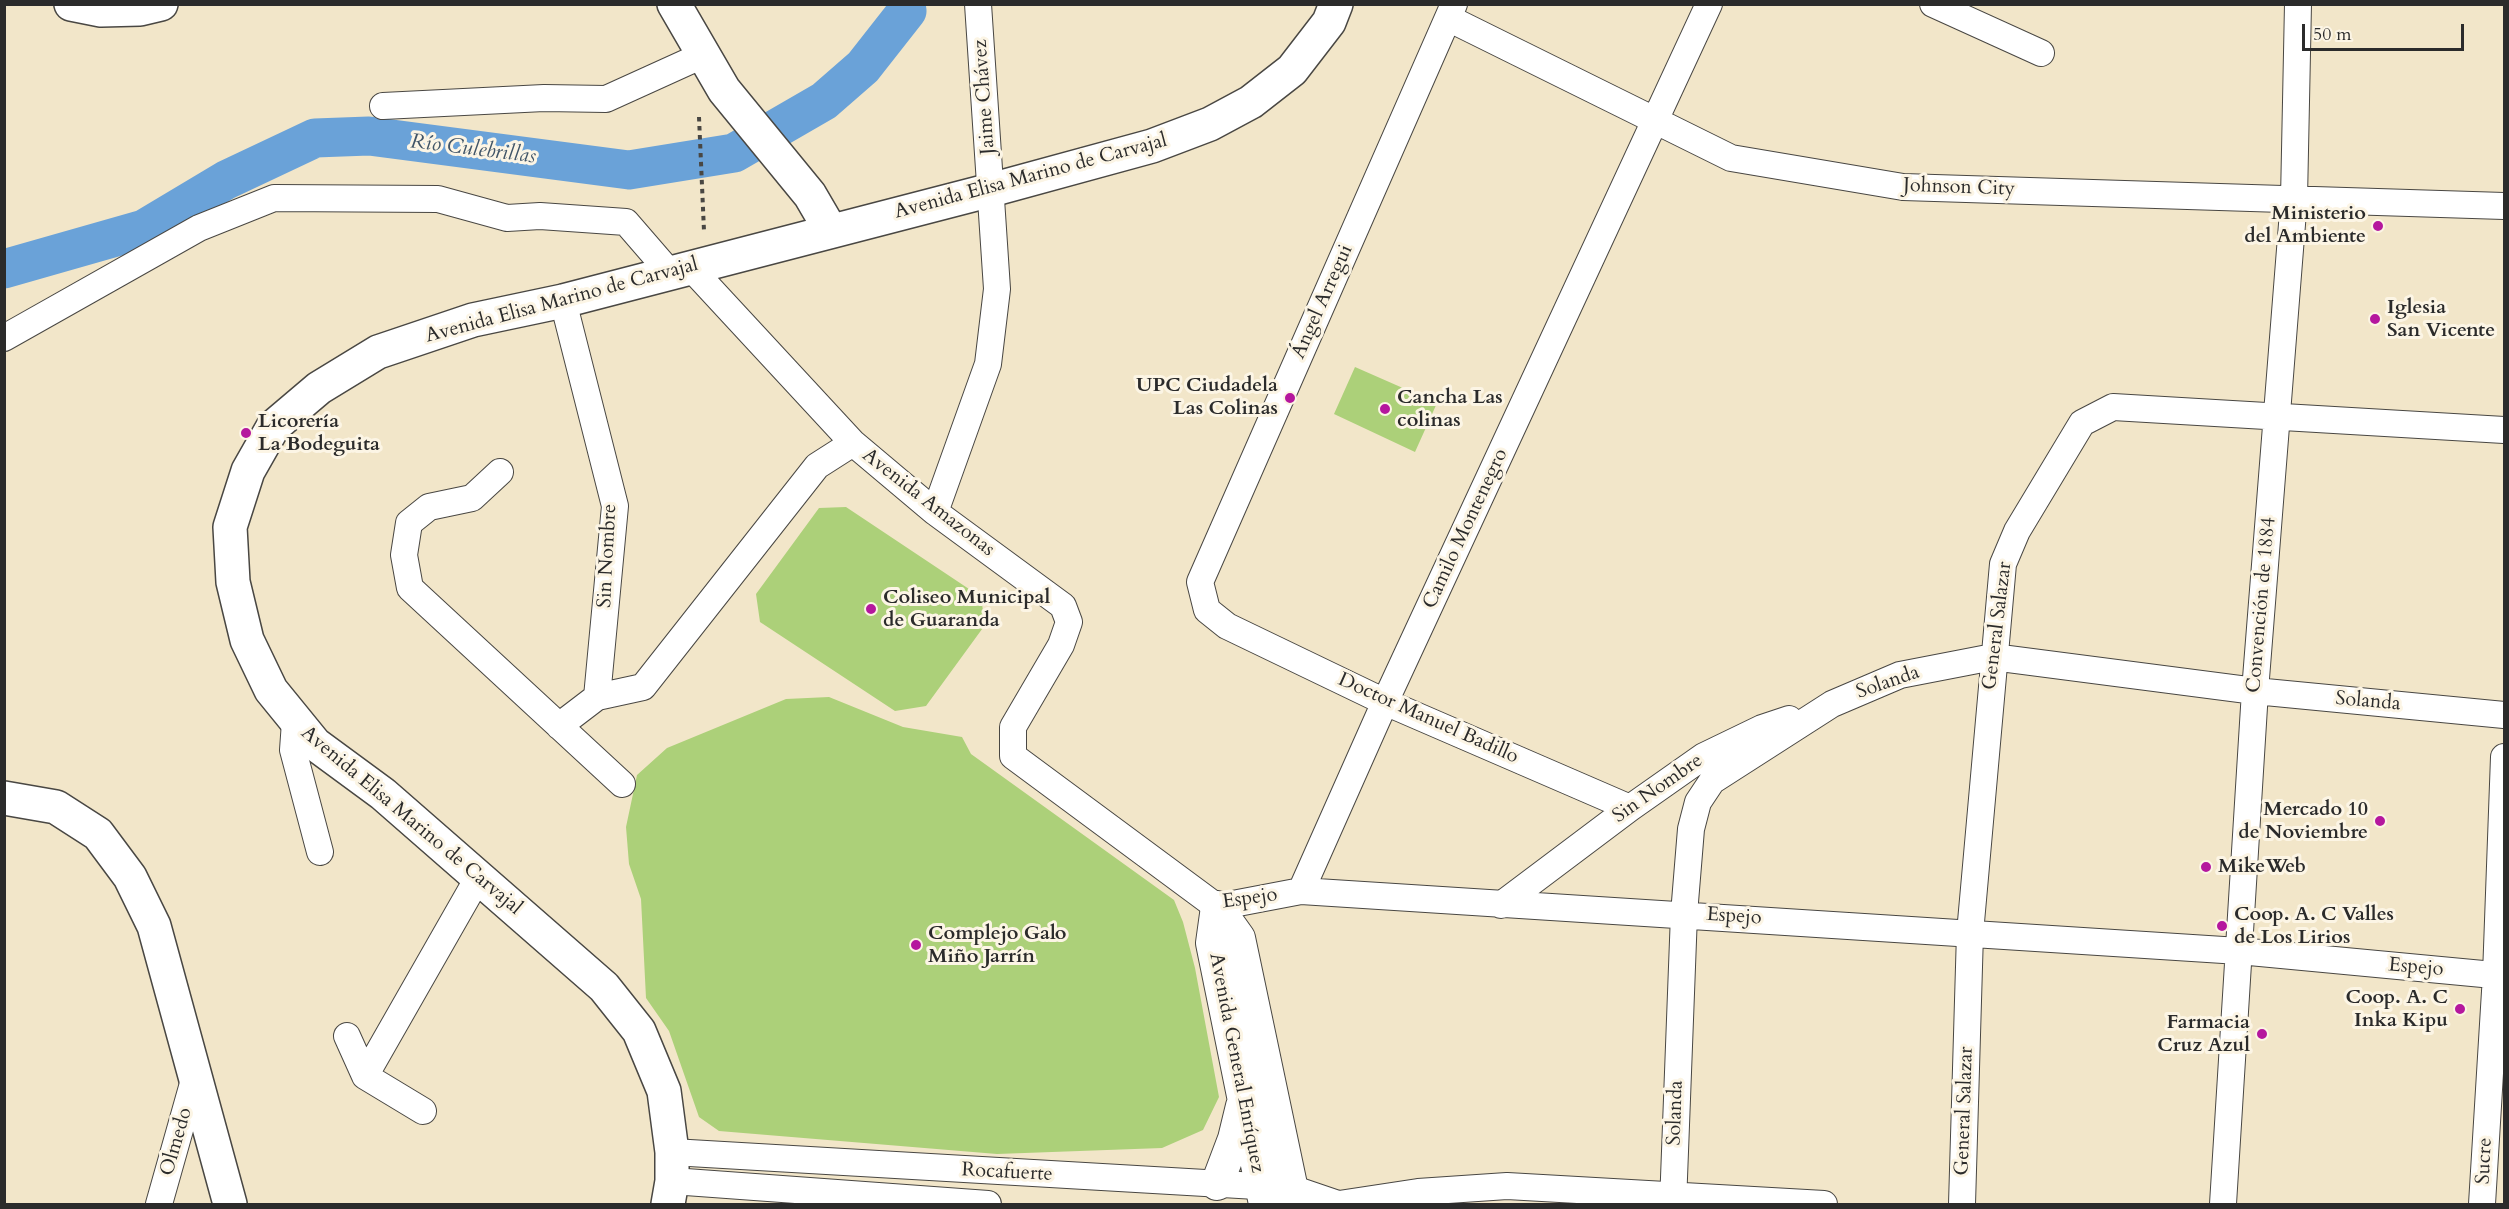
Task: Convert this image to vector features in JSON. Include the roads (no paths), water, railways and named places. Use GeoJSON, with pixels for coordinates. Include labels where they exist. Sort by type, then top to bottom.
{"type":"FeatureCollection","features":[{"type":"Feature","properties":{"kind":"main road"},"geometry":{"type":"LineString","coordinates":[[72,4],[101,10],[141,9],[161,4]]}},
{"type":"Feature","properties":{"kind":"main road"},"geometry":{"type":"LineString","coordinates":[[674,4],[724,90],[810,195],[831,231]]}},
{"type":"Feature","properties":{"kind":"main road","name":"Avenida Elisa Marino de Carvajal"},"geometry":{"type":"LineString","coordinates":[[675,1186],[664,1091],[639,1031],[603,987],[383,794],[315,744],[272,690],[247,640],[233,582],[230,527],[248,471],[273,427],[319,388],[378,352],[473,320],[563,301],[681,271],[1152,146],[1210,124],[1251,102],[1292,70],[1329,22],[1336,4]]}},
{"type":"Feature","properties":{"kind":"main road"},"geometry":{"type":"LineString","coordinates":[[4,798],[56,807],[98,834],[130,877],[154,926],[194,1080],[230,1204]]}},
{"type":"Feature","properties":{"kind":"street","name":"Jaime Chávez"},"geometry":{"type":"LineString","coordinates":[[935,512],[988,364],[997,289],[978,4]]}},
{"type":"Feature","properties":{"kind":"street","name":"Camilo Montenegro"},"geometry":{"type":"LineString","coordinates":[[1301,891],[1385,702],[1709,4]]}},
{"type":"Feature","properties":{"kind":"street"},"geometry":{"type":"LineString","coordinates":[[1933,4],[2041,52]]}},
{"type":"Feature","properties":{"kind":"street","name":"Convención de 1884"},"geometry":{"type":"LineString","coordinates":[[2223,1204],[2255,691],[2294,198],[2298,4]]}},
{"type":"Feature","properties":{"kind":"street","name":"Johnson City"},"geometry":{"type":"LineString","coordinates":[[1451,11],[1731,158],[1903,187],[2505,206]]}},
{"type":"Feature","properties":{"kind":"street","name":"Ángel Arregui"},"geometry":{"type":"LineString","coordinates":[[1227,626],[1208,610],[1200,582],[1451,11]]}},
{"type":"Feature","properties":{"kind":"street"},"geometry":{"type":"LineString","coordinates":[[383,106],[544,98],[606,99],[703,56]]}},
{"type":"Feature","properties":{"kind":"street","name":"Avenida Amazonas"},"geometry":{"type":"LineString","coordinates":[[4,338],[199,228],[274,198],[438,199],[507,218],[540,216],[626,222],[681,271],[853,443],[935,512],[1063,606],[1069,622],[1061,645],[1013,727],[1013,756]]}},
{"type":"Feature","properties":{"kind":"street","name":"Sin Nombre"},"geometry":{"type":"LineString","coordinates":[[563,301],[615,506],[597,697]]}},
{"type":"Feature","properties":{"kind":"street","name":"General Salazar"},"geometry":{"type":"LineString","coordinates":[[1962,1204],[1970,933],[2003,564],[2017,531],[2082,423],[2101,410],[2113,407],[2505,430]]}},
{"type":"Feature","properties":{"kind":"street"},"geometry":{"type":"LineString","coordinates":[[559,726],[597,697],[643,687],[817,466],[853,443]]}},
{"type":"Feature","properties":{"kind":"street"},"geometry":{"type":"LineString","coordinates":[[500,472],[472,498],[429,507],[409,523],[404,555],[410,588],[622,784]]}},
{"type":"Feature","properties":{"kind":"street","name":"Doctor Manuel Badillo"},"geometry":{"type":"LineString","coordinates":[[1227,626],[1385,702],[1630,808]]}},
{"type":"Feature","properties":{"kind":"street","name":"Solanda"},"geometry":{"type":"LineString","coordinates":[[1673,1200],[1684,914],[1691,829],[1698,802],[1712,781],[1832,704],[1900,675],[1993,657],[2255,691],[2505,715]]}},
{"type":"Feature","properties":{"kind":"street","name":"Sin Nombre"},"geometry":{"type":"LineString","coordinates":[[1502,905],[1630,808],[1704,756],[1762,728],[1832,704]]}},
{"type":"Feature","properties":{"kind":"street"},"geometry":{"type":"LineString","coordinates":[[296,722],[293,750],[320,852]]}},
{"type":"Feature","properties":{"kind":"street","name":"Espejo"},"geometry":{"type":"LineString","coordinates":[[1013,756],[1217,907],[1301,891],[2239,951],[2500,975]]}},
{"type":"Feature","properties":{"kind":"street","name":"Sucre"},"geometry":{"type":"LineString","coordinates":[[2482,1204],[2500,975],[2505,758]]}},
{"type":"Feature","properties":{"kind":"street"},"geometry":{"type":"LineString","coordinates":[[365,1076],[478,878]]}},
{"type":"Feature","properties":{"kind":"street","name":"Avenida General Enríquez"},"geometry":{"type":"LineString","coordinates":[[1217,907],[1212,943],[1244,1093],[1278,1196]]}},
{"type":"Feature","properties":{"kind":"street","name":"Avenida General Enríquez"},"geometry":{"type":"LineString","coordinates":[[1217,907],[1239,938],[1278,1196]]}},
{"type":"Feature","properties":{"kind":"street"},"geometry":{"type":"LineString","coordinates":[[347,1036],[365,1076],[423,1111]]}},
{"type":"Feature","properties":{"kind":"street","name":"Olmedo"},"geometry":{"type":"LineString","coordinates":[[159,1204],[194,1080]]}},
{"type":"Feature","properties":{"kind":"street"},"geometry":{"type":"LineString","coordinates":[[1217,1184],[1239,1122],[1244,1093]]}},
{"type":"Feature","properties":{"kind":"street","name":"Rocafuerte"},"geometry":{"type":"LineString","coordinates":[[675,1186],[1217,1184],[1278,1196],[1339,1204],[1418,1192],[1507,1186],[1673,1200],[1824,1204]]}},
{"type":"Feature","properties":{"kind":"street","name":"Rocafuerte"},"geometry":{"type":"LineString","coordinates":[[675,1186],[988,1204]]}},
{"type":"Feature","properties":{"kind":"waterway","name":"Río Culebrillas"},"geometry":{"type":"LineString","coordinates":[[4,269],[144,229],[226,180],[315,138],[369,136],[629,170],[734,153],[824,101],[863,67],[907,11],[906,4]]}},
{"type":"Feature","properties":{"kind":"place","name":"Ministerio del Ambiente"},"geometry":{"type":"Point","coordinates":[2378,226]}},
{"type":"Feature","properties":{"kind":"place","name":"Iglesia San Vicente"},"geometry":{"type":"Point","coordinates":[2375,319]}},
{"type":"Feature","properties":{"kind":"place","name":"UPC Ciudadela Las Colinas"},"geometry":{"type":"Point","coordinates":[1290,398]}},
{"type":"Feature","properties":{"kind":"place","name":"Cancha Las colinas"},"geometry":{"type":"Point","coordinates":[1385,409]}},
{"type":"Feature","properties":{"kind":"place","name":"Licorería La Bodeguita"},"geometry":{"type":"Point","coordinates":[246,433]}},
{"type":"Feature","properties":{"kind":"place","name":"Coliseo Municipal de Guaranda"},"geometry":{"type":"Point","coordinates":[871,609]}},
{"type":"Feature","properties":{"kind":"place","name":"Mercado 10 de Noviembre"},"geometry":{"type":"Point","coordinates":[2380,821]}},
{"type":"Feature","properties":{"kind":"place","name":"MikeWeb"},"geometry":{"type":"Point","coordinates":[2206,867]}},
{"type":"Feature","properties":{"kind":"place","name":"Coop. A. C Valles de Los Lirios"},"geometry":{"type":"Point","coordinates":[2222,926]}},
{"type":"Feature","properties":{"kind":"place","name":"Complejo Galo Miño Jarrín"},"geometry":{"type":"Point","coordinates":[916,945]}},
{"type":"Feature","properties":{"kind":"place","name":"Coop. A. C Inka Kipu"},"geometry":{"type":"Point","coordinates":[2460,1009]}},
{"type":"Feature","properties":{"kind":"place","name":"Farmacia Cruz Azul"},"geometry":{"type":"Point","coordinates":[2262,1034]}}]}
